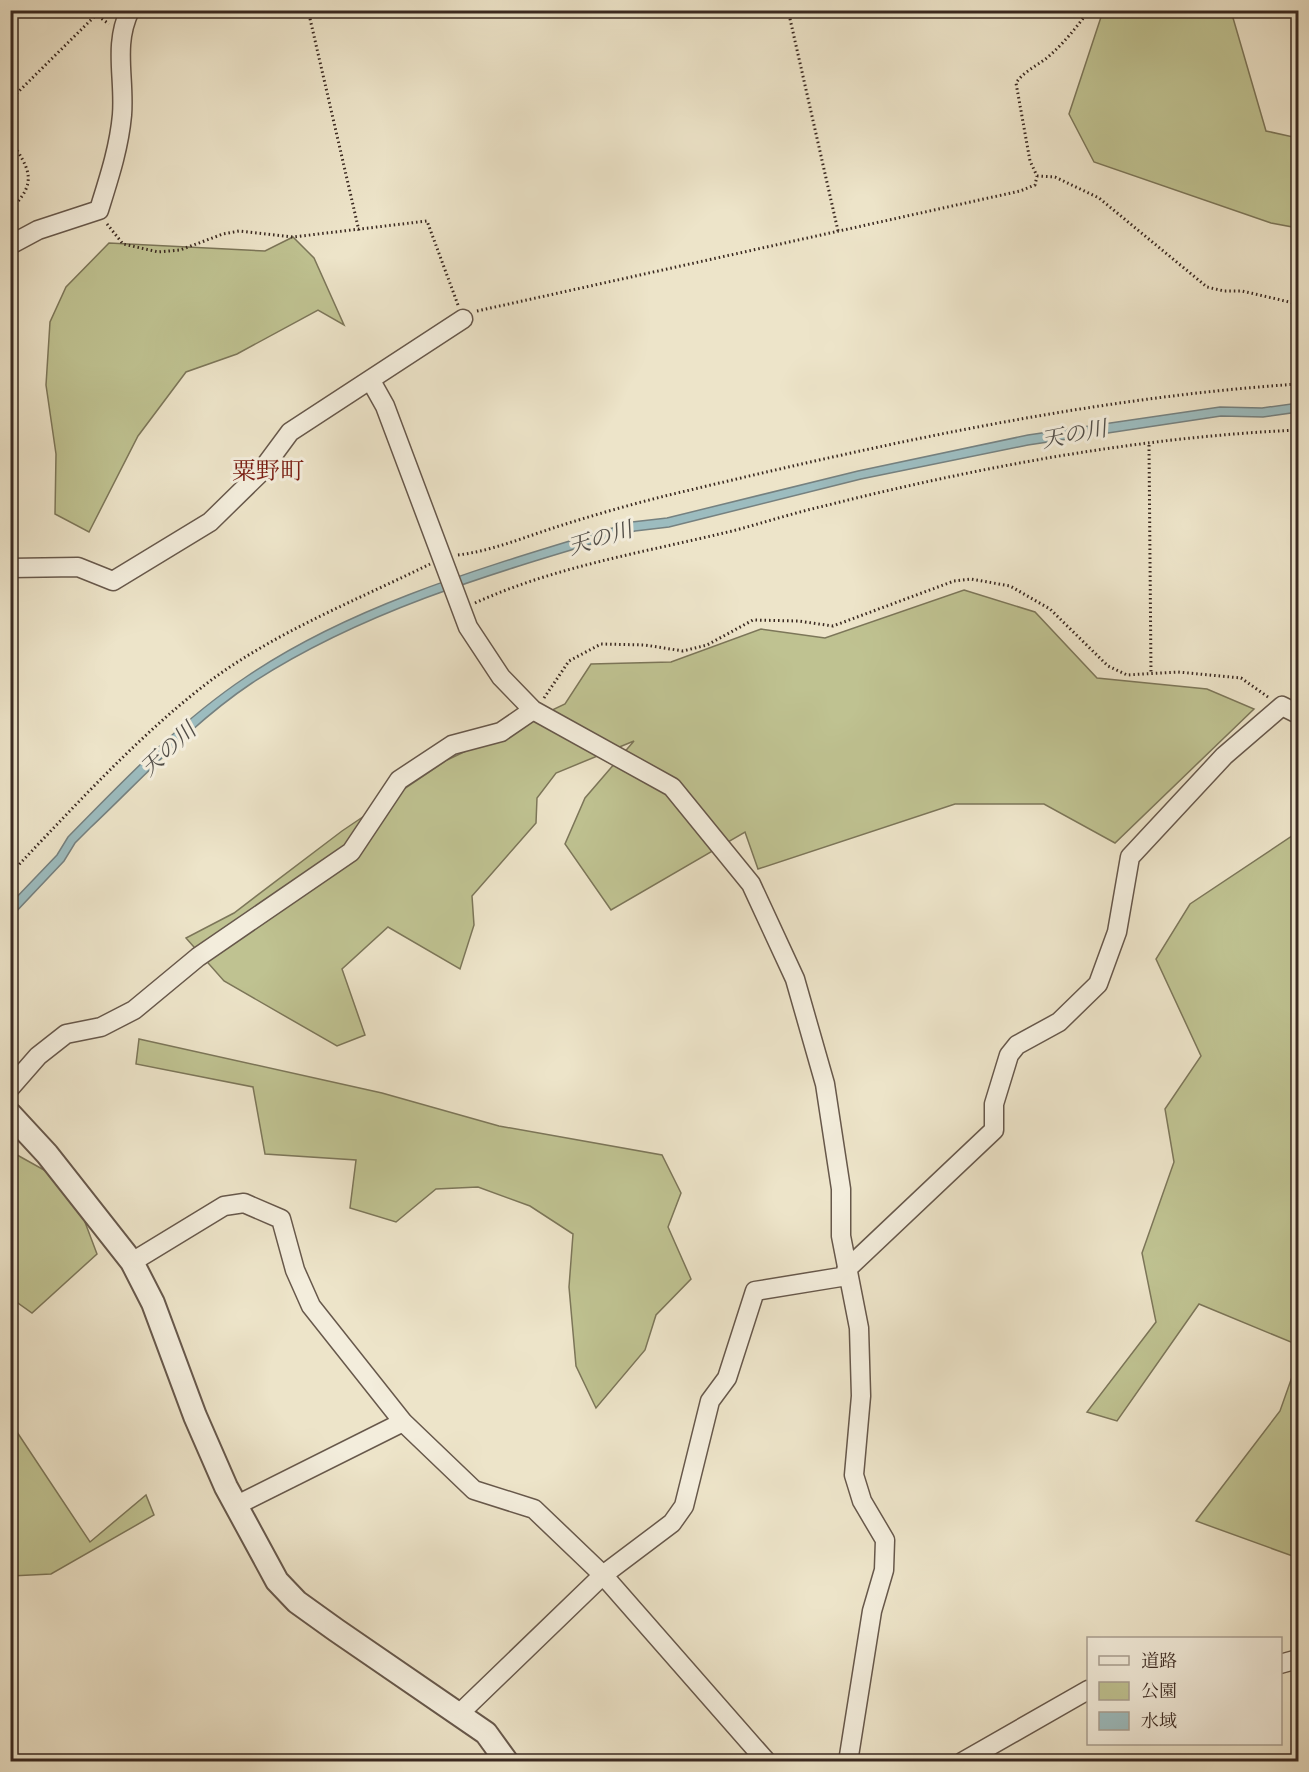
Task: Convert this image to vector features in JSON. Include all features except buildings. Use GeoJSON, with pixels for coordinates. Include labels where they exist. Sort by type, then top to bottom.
{"type":"FeatureCollection","features":[{"type":"Feature","properties":{"kind":"street"},"geometry":{"type":"LineString","coordinates":[[10,246],[38,230],[99,210],[119,138],[122,112],[121,30],[130,10]]}},
{"type":"Feature","properties":{"kind":"street"},"geometry":{"type":"LineString","coordinates":[[10,568],[78,567],[113,581],[210,522],[259,474],[290,432],[340,397],[371,381],[463,319]]}},
{"type":"Feature","properties":{"kind":"street"},"geometry":{"type":"LineString","coordinates":[[371,381],[385,406],[446,563],[468,627],[501,677],[533,710],[672,787],[751,884],[795,979],[825,1084],[841,1190],[841,1236],[846,1273],[859,1328],[861,1396],[854,1475],[862,1501],[885,1540],[884,1570],[872,1611],[848,1761]]}},
{"type":"Feature","properties":{"kind":"street"},"geometry":{"type":"LineString","coordinates":[[10,1088],[38,1056],[66,1034],[101,1028],[134,1010],[198,957],[351,852],[399,780],[452,745],[501,732],[533,710]]}},
{"type":"Feature","properties":{"kind":"street"},"geometry":{"type":"LineString","coordinates":[[459,1714],[603,1575],[672,1523],[684,1506],[710,1401],[727,1378],[755,1291],[846,1273],[994,1130],[994,1104],[1010,1055],[1017,1045],[1059,1022],[1098,984],[1117,932],[1130,857],[1224,756],[1290,710]]}},
{"type":"Feature","properties":{"kind":"street"},"geometry":{"type":"LineString","coordinates":[[10,1114],[47,1154],[132,1262],[153,1303],[195,1416],[237,1505],[278,1581],[297,1602],[486,1733],[507,1761]]}},
{"type":"Feature","properties":{"kind":"street"},"geometry":{"type":"LineString","coordinates":[[132,1262],[224,1206],[244,1203],[281,1219],[295,1270],[311,1306],[403,1422],[474,1490],[534,1509],[603,1575],[766,1761]]}},
{"type":"Feature","properties":{"kind":"street"},"geometry":{"type":"LineString","coordinates":[[237,1505],[403,1422]]}},
{"type":"Feature","properties":{"kind":"street"},"geometry":{"type":"LineString","coordinates":[[1282,1664],[1299,1659]]}},
{"type":"Feature","properties":{"kind":"street"},"geometry":{"type":"LineString","coordinates":[[962,1761],[1087,1691]]}},
{"type":"Feature","properties":{"kind":"path"},"geometry":{"type":"LineString","coordinates":[[10,100],[101,10]]}},
{"type":"Feature","properties":{"kind":"path"},"geometry":{"type":"LineString","coordinates":[[308,10],[359,231]]}},
{"type":"Feature","properties":{"kind":"path"},"geometry":{"type":"LineString","coordinates":[[788,10],[838,231]]}},
{"type":"Feature","properties":{"kind":"path"},"geometry":{"type":"LineString","coordinates":[[99,210],[112,232],[123,244],[158,252],[180,250],[239,231],[281,237],[359,231],[427,221],[463,319],[479,310],[1020,191],[1035,185],[1037,176],[1030,161],[1016,83],[1022,75],[1054,51],[1089,10]]}},
{"type":"Feature","properties":{"kind":"path"},"geometry":{"type":"LineString","coordinates":[[10,139],[26,162],[30,175],[24,191],[10,210]]}},
{"type":"Feature","properties":{"kind":"path"},"geometry":{"type":"LineString","coordinates":[[1037,176],[1055,177],[1099,198],[1207,286],[1224,291],[1242,291],[1299,304]]}},
{"type":"Feature","properties":{"kind":"path"},"geometry":{"type":"LineString","coordinates":[[10,874],[143,739],[206,684],[320,616],[446,563],[670,495],[978,426],[1120,401],[1231,388],[1299,384]]}},
{"type":"Feature","properties":{"kind":"path"},"geometry":{"type":"LineString","coordinates":[[460,607],[568,570],[825,506],[1036,460],[1236,432],[1299,430]]}},
{"type":"Feature","properties":{"kind":"path"},"geometry":{"type":"LineString","coordinates":[[1149,445],[1151,674]]}},
{"type":"Feature","properties":{"kind":"path"},"geometry":{"type":"LineString","coordinates":[[533,710],[553,686],[569,661],[601,644],[645,645],[683,651],[707,645],[753,620],[798,621],[833,626],[954,581],[971,579],[1010,586],[1050,609],[1108,666],[1127,675],[1178,672],[1241,678],[1290,710]]}},
{"type":"Feature","properties":{"kind":"green space"},"geometry":{"type":"Polygon","coordinates":[[[1103,11],[1231,11],[1266,131],[1298,138],[1298,228],[1271,223],[1094,162],[1069,114],[1103,11]]]}},
{"type":"Feature","properties":{"kind":"green space"},"geometry":{"type":"Polygon","coordinates":[[[293,237],[314,258],[344,325],[318,310],[237,354],[186,372],[138,436],[89,532],[55,514],[56,454],[46,385],[50,322],[66,287],[109,243],[265,251],[293,237]]]}},
{"type":"Feature","properties":{"kind":"green space"},"geometry":{"type":"Polygon","coordinates":[[[964,590],[1035,612],[1097,678],[1207,689],[1254,709],[1115,843],[1044,804],[955,804],[758,869],[745,832],[611,910],[565,844],[585,798],[634,741],[556,773],[537,798],[536,823],[472,896],[474,925],[460,969],[388,927],[342,969],[365,1035],[337,1046],[224,981],[186,938],[234,913],[342,831],[447,760],[565,704],[591,664],[671,662],[761,629],[825,638],[964,590]]]}},
{"type":"Feature","properties":{"kind":"green space"},"geometry":{"type":"Polygon","coordinates":[[[1298,832],[1298,1345],[1199,1304],[1117,1421],[1087,1412],[1156,1322],[1142,1253],[1174,1162],[1165,1109],[1201,1056],[1156,959],[1190,904],[1298,832]]]}},
{"type":"Feature","properties":{"kind":"green space"},"geometry":{"type":"Polygon","coordinates":[[[139,1039],[382,1093],[499,1126],[662,1155],[681,1193],[668,1227],[691,1279],[656,1315],[645,1350],[596,1408],[576,1366],[569,1287],[573,1234],[530,1206],[478,1187],[436,1189],[396,1222],[350,1208],[356,1160],[265,1154],[253,1087],[136,1064],[139,1039]]]}},
{"type":"Feature","properties":{"kind":"green space"},"geometry":{"type":"Polygon","coordinates":[[[10,1151],[71,1185],[97,1254],[32,1313],[11,1298],[10,1151]]]}},
{"type":"Feature","properties":{"kind":"green space"},"geometry":{"type":"Polygon","coordinates":[[[1298,1360],[1298,1558],[1196,1521],[1280,1411],[1298,1360]]]}},
{"type":"Feature","properties":{"kind":"green space"},"geometry":{"type":"Polygon","coordinates":[[[11,1423],[90,1542],[146,1495],[154,1515],[51,1574],[11,1576],[11,1423]]]}},
{"type":"Feature","properties":{"kind":"water","name":"天の川"},"geometry":{"type":"Polygon","coordinates":[[[1298,403],[1298,412],[1263,417],[1221,416],[1028,445],[861,479],[669,527],[635,531],[487,576],[389,612],[296,657],[230,699],[168,752],[75,843],[64,861],[11,917],[11,903],[57,855],[68,837],[175,732],[222,694],[290,650],[384,605],[483,568],[632,522],[667,518],[858,471],[1028,435],[1220,407],[1262,408],[1298,403]]]}},
{"type":"Feature","properties":{"kind":"district","name":"粟野町"},"geometry":{"type":"Point","coordinates":[268,470]}}]}
